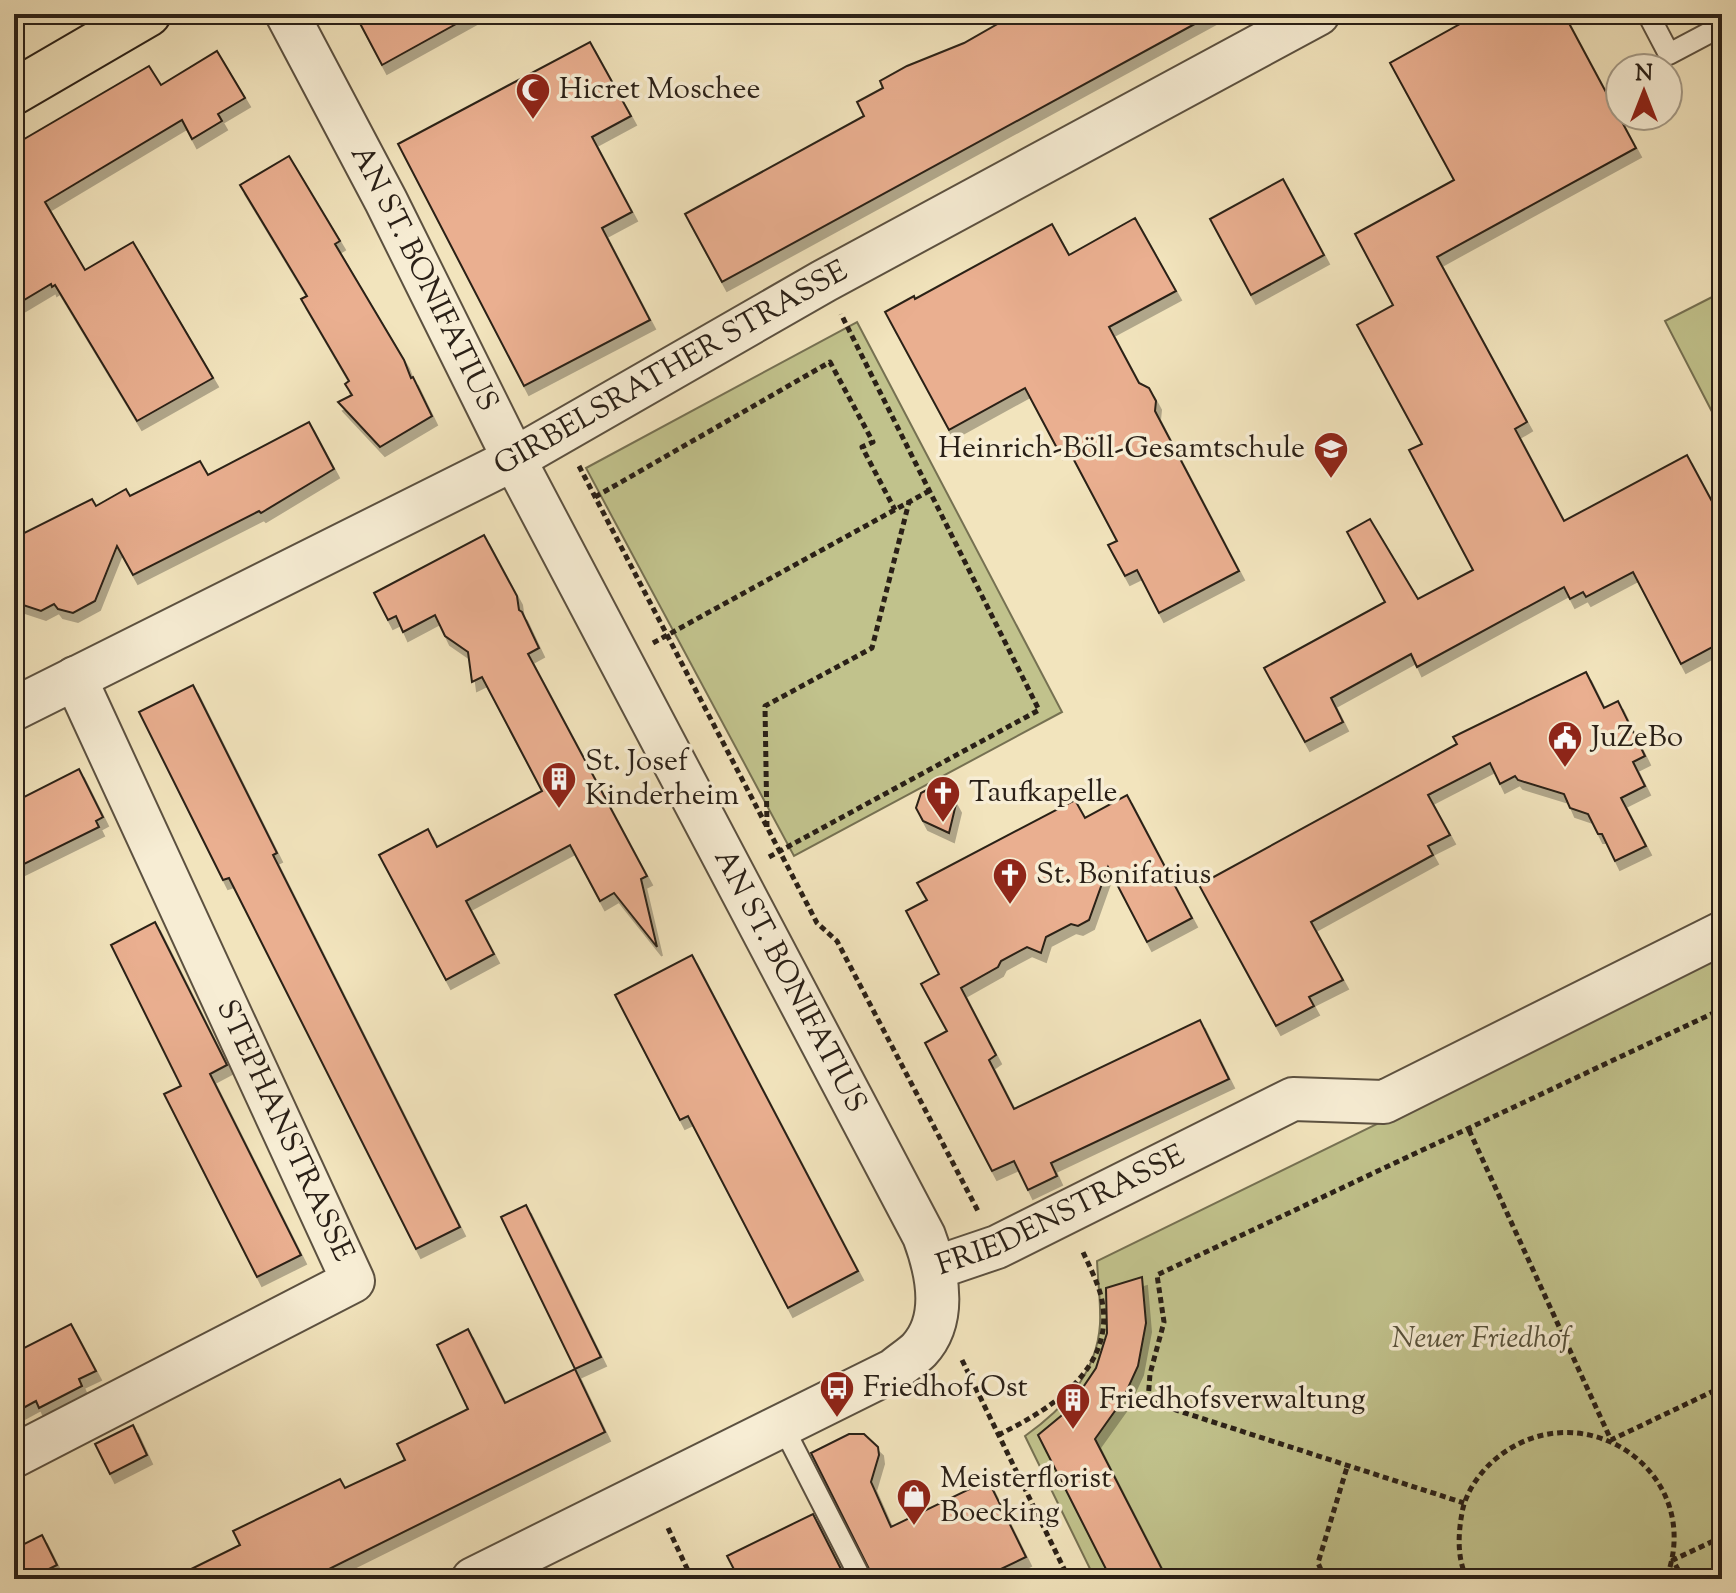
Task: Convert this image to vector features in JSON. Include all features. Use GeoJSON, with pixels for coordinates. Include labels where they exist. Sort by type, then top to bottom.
{"type":"FeatureCollection","features":[{"type":"Feature","properties":{"kind":"main road"},"geometry":{"type":"LineString","coordinates":[[14,92],[148,14]]}},
{"type":"Feature","properties":{"kind":"street","name":"AN ST. BONIFATIUS"},"geometry":{"type":"LineString","coordinates":[[287,14],[386,201],[514,459],[924,1236],[935,1268]]}},
{"type":"Feature","properties":{"kind":"street","name":"GIRBELSRATHER STRASSE"},"geometry":{"type":"LineString","coordinates":[[14,709],[514,459],[824,281],[1318,14]]}},
{"type":"Feature","properties":{"kind":"street","name":"STEPHANSTRASSE"},"geometry":{"type":"LineString","coordinates":[[14,1456],[353,1281],[75,678]]}},
{"type":"Feature","properties":{"kind":"street","name":"FRIEDENSTRASSE"},"geometry":{"type":"LineString","coordinates":[[473,1579],[894,1370],[920,1348],[932,1328],[937,1309],[935,1268],[997,1247],[1293,1099],[1384,1102],[1722,933]]}},
{"type":"Feature","properties":{"kind":"lane"},"geometry":{"type":"LineString","coordinates":[[1648,14],[1669,54],[1722,26]]}},
{"type":"Feature","properties":{"kind":"lane"},"geometry":{"type":"LineString","coordinates":[[782,1425],[861,1579]]}},
{"type":"Feature","properties":{"kind":"path"},"geometry":{"type":"LineString","coordinates":[[735,875],[1039,710],[824,281]]}},
{"type":"Feature","properties":{"kind":"path"},"geometry":{"type":"LineString","coordinates":[[595,497],[830,362],[873,442],[862,447],[895,510]]}},
{"type":"Feature","properties":{"kind":"path"},"geometry":{"type":"LineString","coordinates":[[561,432],[817,923],[837,941],[997,1247]]}},
{"type":"Feature","properties":{"kind":"path"},"geometry":{"type":"LineString","coordinates":[[621,660],[929,491]]}},
{"type":"Feature","properties":{"kind":"path"},"geometry":{"type":"LineString","coordinates":[[767,828],[765,706],[872,648],[909,502]]}},
{"type":"Feature","properties":{"kind":"path"},"geometry":{"type":"LineString","coordinates":[[1148,1401],[1150,1374],[1164,1322],[1157,1275],[1722,1009]]}},
{"type":"Feature","properties":{"kind":"path"},"geometry":{"type":"LineString","coordinates":[[1469,1130],[1611,1440]]}},
{"type":"Feature","properties":{"kind":"path"},"geometry":{"type":"LineString","coordinates":[[998,1435],[1032,1418],[1090,1373],[1099,1346],[1104,1320],[1101,1295],[1067,1212]]}},
{"type":"Feature","properties":{"kind":"path"},"geometry":{"type":"LineString","coordinates":[[937,1309],[1069,1579]]}},
{"type":"Feature","properties":{"kind":"path"},"geometry":{"type":"LineString","coordinates":[[1611,1440],[1722,1387]]}},
{"type":"Feature","properties":{"kind":"path"},"geometry":{"type":"LineString","coordinates":[[1127,1391],[1148,1401],[1464,1503]]}},
{"type":"Feature","properties":{"kind":"path"},"geometry":{"type":"LineString","coordinates":[[1467,1579],[1462,1570],[1458,1536],[1464,1503],[1481,1471],[1508,1447],[1541,1433],[1577,1431],[1611,1440],[1641,1460],[1663,1489],[1674,1523],[1673,1560],[1666,1579]]}},
{"type":"Feature","properties":{"kind":"path"},"geometry":{"type":"LineString","coordinates":[[1325,1579],[1318,1563],[1348,1464]]}},
{"type":"Feature","properties":{"kind":"path"},"geometry":{"type":"LineString","coordinates":[[650,1491],[692,1579]]}},
{"type":"Feature","properties":{"kind":"path"},"geometry":{"type":"LineString","coordinates":[[1673,1560],[1722,1537]]}},
{"type":"Feature","properties":{"kind":"path"},"geometry":{"type":"LineString","coordinates":[[1673,1560],[1683,1579]]}},
{"type":"Feature","properties":{"kind":"green space"},"geometry":{"type":"Polygon","coordinates":[[[1722,292],[1722,431],[1665,321],[1722,292]]]}},
{"type":"Feature","properties":{"kind":"green space"},"geometry":{"type":"Polygon","coordinates":[[[857,322],[1062,712],[794,856],[586,468],[857,322]]]}},
{"type":"Feature","properties":{"kind":"green space","name":"Neuer Friedhof"},"geometry":{"type":"Polygon","coordinates":[[[1722,955],[1722,1579],[1095,1579],[1025,1436],[1065,1402],[1076,1389],[1092,1359],[1100,1324],[1097,1261],[1722,955]]]}},
{"type":"Feature","properties":{"kind":"building"},"geometry":{"type":"Polygon","coordinates":[[[355,14],[474,14],[382,65],[355,14]]]}},
{"type":"Feature","properties":{"kind":"building"},"geometry":{"type":"Polygon","coordinates":[[[1015,14],[1213,14],[722,282],[685,214],[864,116],[857,102],[883,88],[880,81],[907,66],[964,43],[1015,14]]]}},
{"type":"Feature","properties":{"kind":"building"},"geometry":{"type":"Polygon","coordinates":[[[1478,14],[1564,14],[1604,88],[1604,132],[1627,132],[1636,148],[1437,257],[1527,422],[1515,429],[1564,521],[1687,455],[1722,520],[1722,642],[1681,664],[1633,572],[1586,597],[1583,592],[1570,599],[1564,587],[1417,667],[1411,654],[1331,698],[1343,722],[1305,742],[1264,668],[1385,602],[1347,532],[1370,519],[1418,599],[1473,570],[1409,450],[1422,444],[1357,325],[1393,305],[1355,234],[1454,180],[1390,63],[1478,14]]]}},
{"type":"Feature","properties":{"kind":"building"},"geometry":{"type":"Polygon","coordinates":[[[590,42],[631,116],[592,137],[632,212],[602,228],[650,320],[524,386],[398,144],[590,42]]]}},
{"type":"Feature","properties":{"kind":"building"},"geometry":{"type":"Polygon","coordinates":[[[217,51],[245,98],[218,114],[222,121],[192,139],[182,120],[45,202],[85,270],[133,242],[213,378],[137,421],[55,285],[52,287],[51,284],[14,306],[14,145],[149,66],[161,85],[217,51]]]}},
{"type":"Feature","properties":{"kind":"building"},"geometry":{"type":"Polygon","coordinates":[[[289,156],[340,241],[335,244],[404,360],[432,416],[380,447],[338,402],[352,395],[345,384],[349,381],[301,299],[307,296],[240,185],[289,156]]]}},
{"type":"Feature","properties":{"kind":"building"},"geometry":{"type":"Polygon","coordinates":[[[1283,179],[1324,255],[1251,295],[1210,219],[1283,179]]]}},
{"type":"Feature","properties":{"kind":"building"},"geometry":{"type":"Polygon","coordinates":[[[1135,218],[1176,291],[1109,327],[1139,383],[1149,388],[1156,401],[1155,411],[1239,571],[1159,613],[1137,570],[1125,576],[1108,545],[1117,541],[1066,445],[1058,450],[1025,388],[949,430],[885,312],[914,296],[915,299],[1052,224],[1069,255],[1135,218]]]}},
{"type":"Feature","properties":{"kind":"building"},"geometry":{"type":"Polygon","coordinates":[[[309,422],[334,469],[261,513],[259,511],[133,575],[117,546],[95,601],[73,613],[58,609],[54,604],[41,611],[14,602],[14,538],[92,499],[96,506],[126,489],[130,496],[200,461],[208,475],[309,422]]]}},
{"type":"Feature","properties":{"kind":"building","name":"St. Josef Kinderheim"},"geometry":{"type":"Polygon","coordinates":[[[484,535],[517,596],[519,610],[539,648],[528,654],[647,876],[641,879],[657,947],[614,893],[600,901],[570,845],[466,901],[494,954],[446,980],[379,855],[428,829],[437,847],[542,791],[482,677],[472,682],[468,652],[445,636],[435,615],[403,632],[396,616],[388,620],[374,593],[484,535]]]}},
{"type":"Feature","properties":{"kind":"building"},"geometry":{"type":"Polygon","coordinates":[[[1586,672],[1604,708],[1618,701],[1645,756],[1633,762],[1645,786],[1621,798],[1646,846],[1615,861],[1588,814],[1570,808],[1564,794],[1518,780],[1515,776],[1500,784],[1490,763],[1428,795],[1450,835],[1428,846],[1433,855],[1311,922],[1343,980],[1309,997],[1314,1006],[1276,1026],[1199,885],[1457,744],[1453,737],[1586,672]]]}},
{"type":"Feature","properties":{"kind":"building"},"geometry":{"type":"Polygon","coordinates":[[[193,685],[277,853],[273,855],[460,1227],[416,1249],[229,878],[223,880],[139,712],[193,685]]]}},
{"type":"Feature","properties":{"kind":"building"},"geometry":{"type":"Polygon","coordinates":[[[79,769],[103,817],[96,821],[99,827],[14,869],[14,802],[79,769]]]}},
{"type":"Feature","properties":{"kind":"building","name":"Taufkapelle"},"geometry":{"type":"Polygon","coordinates":[[[934,786],[949,791],[956,804],[949,833],[923,821],[916,808],[921,793],[934,786]]]}},
{"type":"Feature","properties":{"kind":"building"},"geometry":{"type":"Polygon","coordinates":[[[1127,795],[1192,918],[1147,942],[1108,867],[1089,920],[1078,926],[1071,924],[1046,937],[1041,953],[1027,947],[961,988],[996,1055],[989,1060],[1014,1109],[1200,1020],[1229,1079],[1051,1163],[1057,1176],[1028,1190],[1014,1161],[992,1171],[925,1043],[947,1031],[921,984],[939,974],[906,911],[927,900],[917,883],[1075,800],[1085,818],[1127,795]]]}},
{"type":"Feature","properties":{"kind":"building"},"geometry":{"type":"Polygon","coordinates":[[[155,922],[227,1065],[210,1074],[301,1255],[257,1277],[164,1094],[181,1086],[111,945],[155,922]]]}},
{"type":"Feature","properties":{"kind":"building"},"geometry":{"type":"Polygon","coordinates":[[[692,955],[858,1271],[788,1308],[688,1116],[680,1120],[615,995],[692,955]]]}},
{"type":"Feature","properties":{"kind":"building"},"geometry":{"type":"Polygon","coordinates":[[[526,1205],[601,1357],[575,1369],[501,1217],[526,1205]]]}},
{"type":"Feature","properties":{"kind":"building","name":"Friedhofsverwaltung"},"geometry":{"type":"Polygon","coordinates":[[[1142,1277],[1146,1323],[1138,1366],[1122,1401],[1095,1439],[1167,1579],[1111,1579],[1038,1435],[1067,1411],[1096,1368],[1107,1333],[1106,1288],[1142,1277]]]}},
{"type":"Feature","properties":{"kind":"building"},"geometry":{"type":"Polygon","coordinates":[[[71,1324],[96,1371],[79,1379],[82,1386],[39,1408],[36,1401],[14,1413],[14,1353],[71,1324]]]}},
{"type":"Feature","properties":{"kind":"building"},"geometry":{"type":"Polygon","coordinates":[[[468,1329],[505,1403],[575,1369],[605,1432],[309,1579],[171,1579],[240,1545],[233,1531],[340,1479],[345,1488],[405,1460],[397,1444],[468,1409],[437,1345],[468,1329]]]}},
{"type":"Feature","properties":{"kind":"building"},"geometry":{"type":"Polygon","coordinates":[[[133,1425],[147,1455],[110,1474],[95,1444],[133,1425]]]}},
{"type":"Feature","properties":{"kind":"building"},"geometry":{"type":"Polygon","coordinates":[[[849,1434],[864,1434],[878,1447],[879,1455],[871,1482],[891,1527],[988,1480],[1026,1557],[980,1579],[874,1579],[811,1453],[849,1434]]]}},
{"type":"Feature","properties":{"kind":"building"},"geometry":{"type":"Polygon","coordinates":[[[813,1514],[846,1579],[739,1579],[727,1556],[813,1514]]]}},
{"type":"Feature","properties":{"kind":"building"},"geometry":{"type":"Polygon","coordinates":[[[42,1535],[57,1565],[29,1579],[14,1579],[14,1549],[42,1535]]]}},
{"type":"Feature","properties":{"kind":"place","name":"Hicret Moschee"},"geometry":{"type":"Point","coordinates":[533,121]}},
{"type":"Feature","properties":{"kind":"place","name":"Heinrich-Böll-Gesamtschule"},"geometry":{"type":"Point","coordinates":[1331,480]}},
{"type":"Feature","properties":{"kind":"place","name":"JuZeBo"},"geometry":{"type":"Point","coordinates":[1565,769]}},
{"type":"Feature","properties":{"kind":"place","name":"St. Josef Kinderheim"},"geometry":{"type":"Point","coordinates":[559,810]}},
{"type":"Feature","properties":{"kind":"place","name":"Taufkapelle"},"geometry":{"type":"Point","coordinates":[943,824]}},
{"type":"Feature","properties":{"kind":"place","name":"St. Bonifatius"},"geometry":{"type":"Point","coordinates":[1010,906]}},
{"type":"Feature","properties":{"kind":"place","name":"Friedhof Ost"},"geometry":{"type":"Point","coordinates":[837,1419]}},
{"type":"Feature","properties":{"kind":"place","name":"Friedhofsverwaltung"},"geometry":{"type":"Point","coordinates":[1073,1431]}},
{"type":"Feature","properties":{"kind":"place","name":"Meisterflorist Boecking"},"geometry":{"type":"Point","coordinates":[914,1527]}}]}
